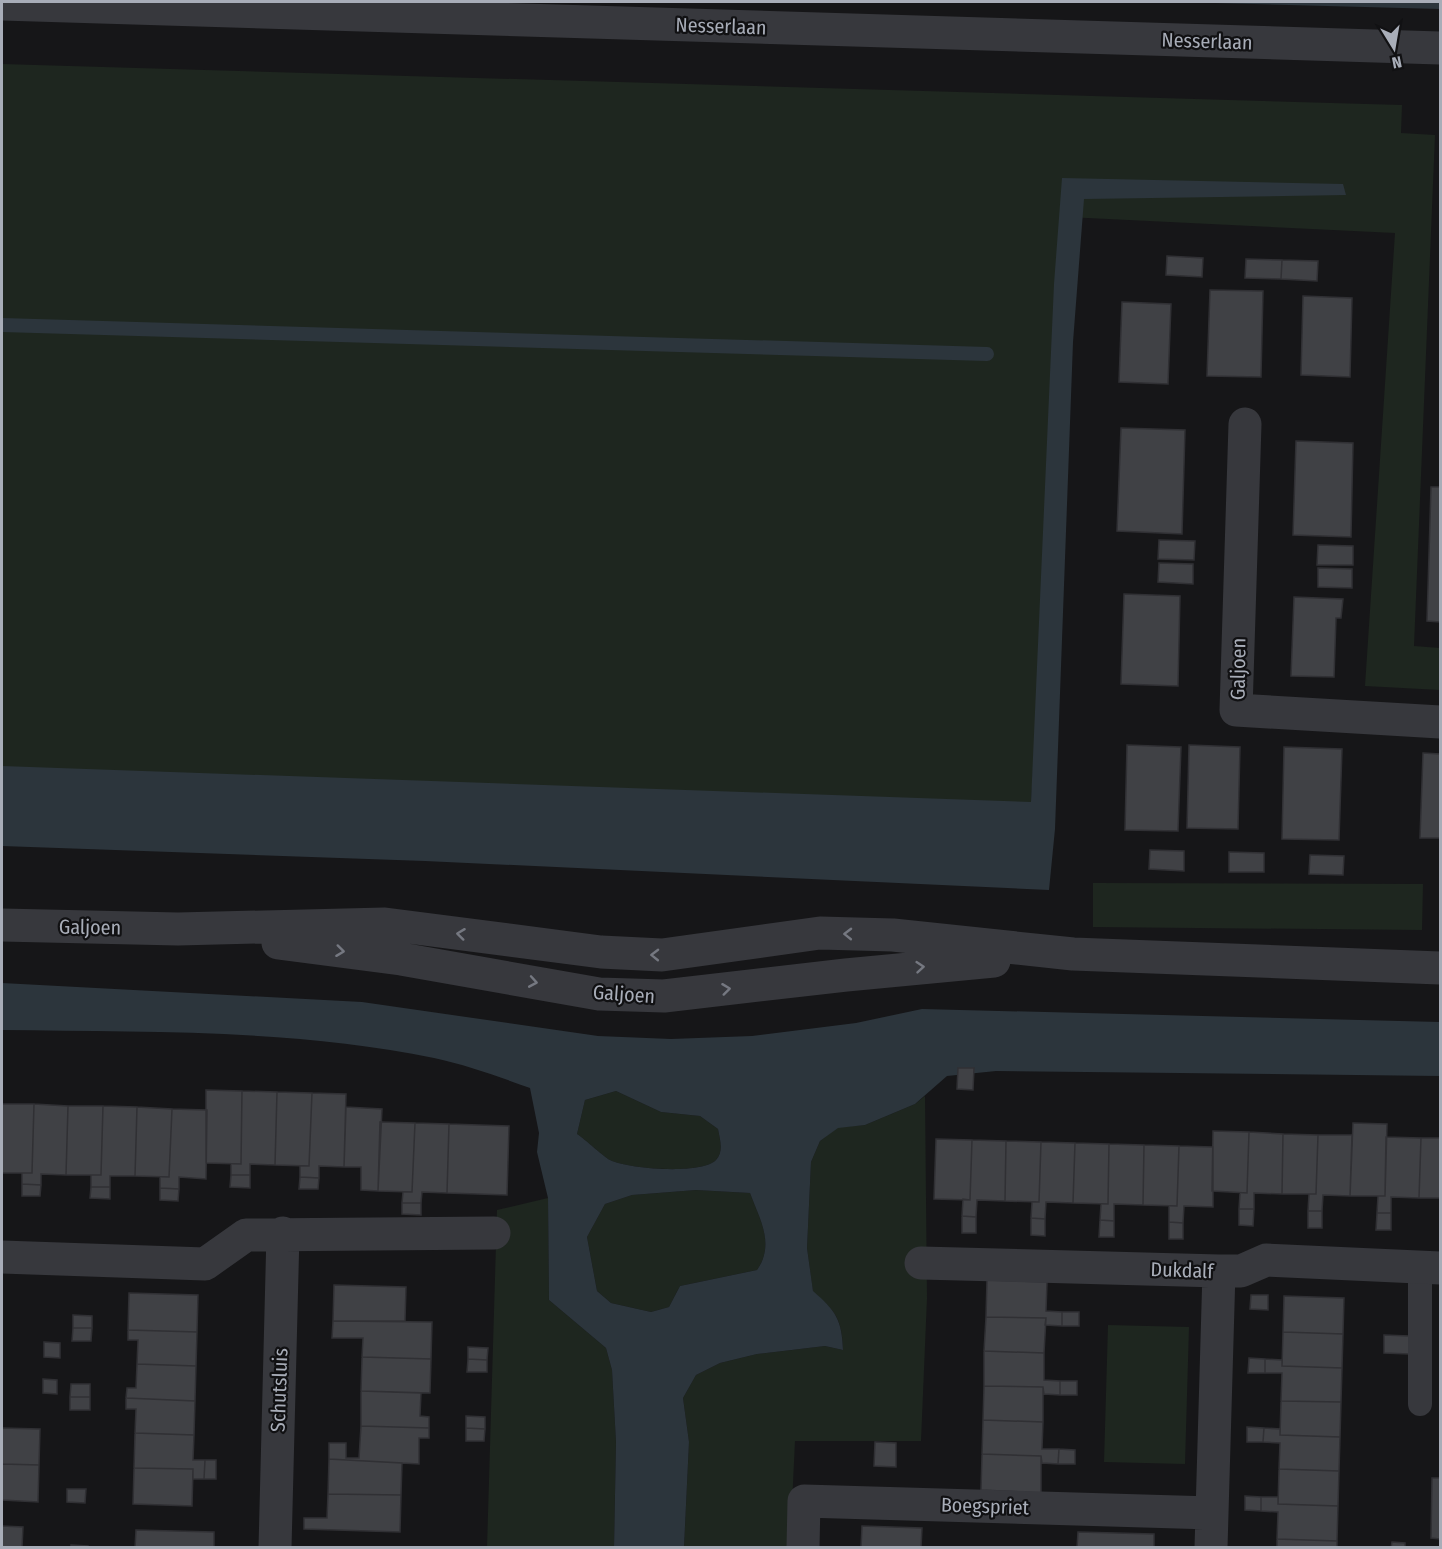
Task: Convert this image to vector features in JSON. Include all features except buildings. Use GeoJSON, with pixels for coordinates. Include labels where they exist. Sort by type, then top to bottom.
{"type":"FeatureCollection","features":[{"type":"Feature","properties":{"kind":"street","name":"Nesserlaan"},"geometry":{"type":"LineString","coordinates":[[2,4],[1440,48]]}},
{"type":"Feature","properties":{"kind":"street","name":"Galjoen"},"geometry":{"type":"LineString","coordinates":[[1245,424],[1236,710],[1440,722]]}},
{"type":"Feature","properties":{"kind":"street","name":"Galjoen"},"geometry":{"type":"LineString","coordinates":[[2,925],[178,929],[385,924],[601,952],[662,956],[820,933],[893,935],[1073,954],[1440,968]]}},
{"type":"Feature","properties":{"kind":"street","name":"Galjoen"},"geometry":{"type":"LineString","coordinates":[[178,929],[401,959],[599,994],[664,996],[888,970],[1073,954]]}},
{"type":"Feature","properties":{"kind":"street","name":"Schutsluis"},"geometry":{"type":"LineString","coordinates":[[274,1548],[283,1233]]}},
{"type":"Feature","properties":{"kind":"street"},"geometry":{"type":"LineString","coordinates":[[2,1257],[205,1264],[246,1235],[494,1233]]}},
{"type":"Feature","properties":{"kind":"street","name":"Dukdalf"},"geometry":{"type":"LineString","coordinates":[[921,1263],[1219,1271],[1241,1270],[1266,1260],[1430,1267]]}},
{"type":"Feature","properties":{"kind":"street"},"geometry":{"type":"LineString","coordinates":[[1211,1548],[1219,1271]]}},
{"type":"Feature","properties":{"kind":"street","name":"Boegspriet"},"geometry":{"type":"LineString","coordinates":[[803,1548],[804,1501],[1212,1513]]}},
{"type":"Feature","properties":{"kind":"lane"},"geometry":{"type":"LineString","coordinates":[[1420,1404],[1430,1267]]}},
{"type":"Feature","properties":{"kind":"shaded area"},"geometry":{"type":"Polygon","coordinates":[[[1176,2],[1440,2],[1440,9],[1176,2]]]}},
{"type":"Feature","properties":{"kind":"shaded area"},"geometry":{"type":"Polygon","coordinates":[[[2,64],[1402,105],[1401,133],[1435,135],[1414,646],[1440,648],[1440,690],[1365,686],[1395,233],[1067,217],[1031,803],[2,771],[2,64]]]}},
{"type":"Feature","properties":{"kind":"shaded area"},"geometry":{"type":"Polygon","coordinates":[[[1062,178],[1343,184],[1346,195],[1084,199],[1073,342],[1055,829],[1049,890],[425,861],[2,846],[2,766],[1031,802],[1054,284],[1062,178]]]}},
{"type":"Feature","properties":{"kind":"shaded area"},"geometry":{"type":"Polygon","coordinates":[[[1093,883],[1423,884],[1422,930],[1093,927],[1093,883]]]}},
{"type":"Feature","properties":{"kind":"shaded area"},"geometry":{"type":"Polygon","coordinates":[[[2,983],[362,1002],[598,1036],[671,1039],[752,1036],[856,1023],[922,1009],[1440,1022],[1440,1076],[996,1071],[947,1076],[915,1104],[865,1125],[838,1128],[820,1141],[811,1162],[807,1248],[813,1291],[827,1304],[836,1317],[841,1331],[843,1350],[825,1346],[757,1354],[720,1363],[696,1375],[683,1398],[689,1442],[684,1547],[614,1548],[616,1442],[612,1370],[606,1348],[549,1300],[548,1198],[537,1152],[539,1133],[530,1088],[434,1058],[328,1042],[219,1034],[2,1030],[2,983]],[[616,1091],[585,1100],[577,1134],[607,1159],[632,1166],[664,1169],[696,1168],[716,1160],[721,1145],[718,1129],[700,1116],[661,1112],[616,1091]],[[696,1190],[632,1195],[605,1204],[587,1237],[597,1291],[611,1303],[651,1312],[669,1307],[680,1286],[757,1270],[765,1251],[765,1241],[761,1222],[750,1193],[696,1190]]]}},
{"type":"Feature","properties":{"kind":"shaded area"},"geometry":{"type":"Polygon","coordinates":[[[616,1091],[661,1112],[700,1116],[718,1129],[721,1145],[716,1160],[696,1168],[664,1169],[632,1166],[607,1159],[577,1134],[585,1100],[616,1091]]]}},
{"type":"Feature","properties":{"kind":"shaded area"},"geometry":{"type":"Polygon","coordinates":[[[925,1096],[927,1298],[921,1441],[795,1441],[790,1547],[684,1547],[689,1442],[683,1398],[696,1375],[720,1363],[757,1354],[825,1346],[843,1350],[841,1331],[836,1316],[813,1292],[807,1248],[811,1162],[820,1141],[838,1127],[865,1125],[915,1104],[925,1096]]]}},
{"type":"Feature","properties":{"kind":"shaded area"},"geometry":{"type":"Polygon","coordinates":[[[696,1190],[750,1193],[761,1222],[765,1241],[765,1251],[757,1270],[680,1286],[669,1307],[651,1312],[611,1303],[597,1291],[587,1237],[605,1204],[632,1195],[696,1190]]]}},
{"type":"Feature","properties":{"kind":"shaded area"},"geometry":{"type":"Polygon","coordinates":[[[548,1198],[549,1300],[606,1348],[612,1370],[616,1442],[614,1547],[487,1548],[497,1210],[548,1198]]]}},
{"type":"Feature","properties":{"kind":"shaded area"},"geometry":{"type":"Polygon","coordinates":[[[1108,1325],[1189,1327],[1185,1464],[1104,1462],[1108,1325]]]}},
{"type":"Feature","properties":{"kind":"waterway"},"geometry":{"type":"LineString","coordinates":[[2,325],[987,354]]}}]}
